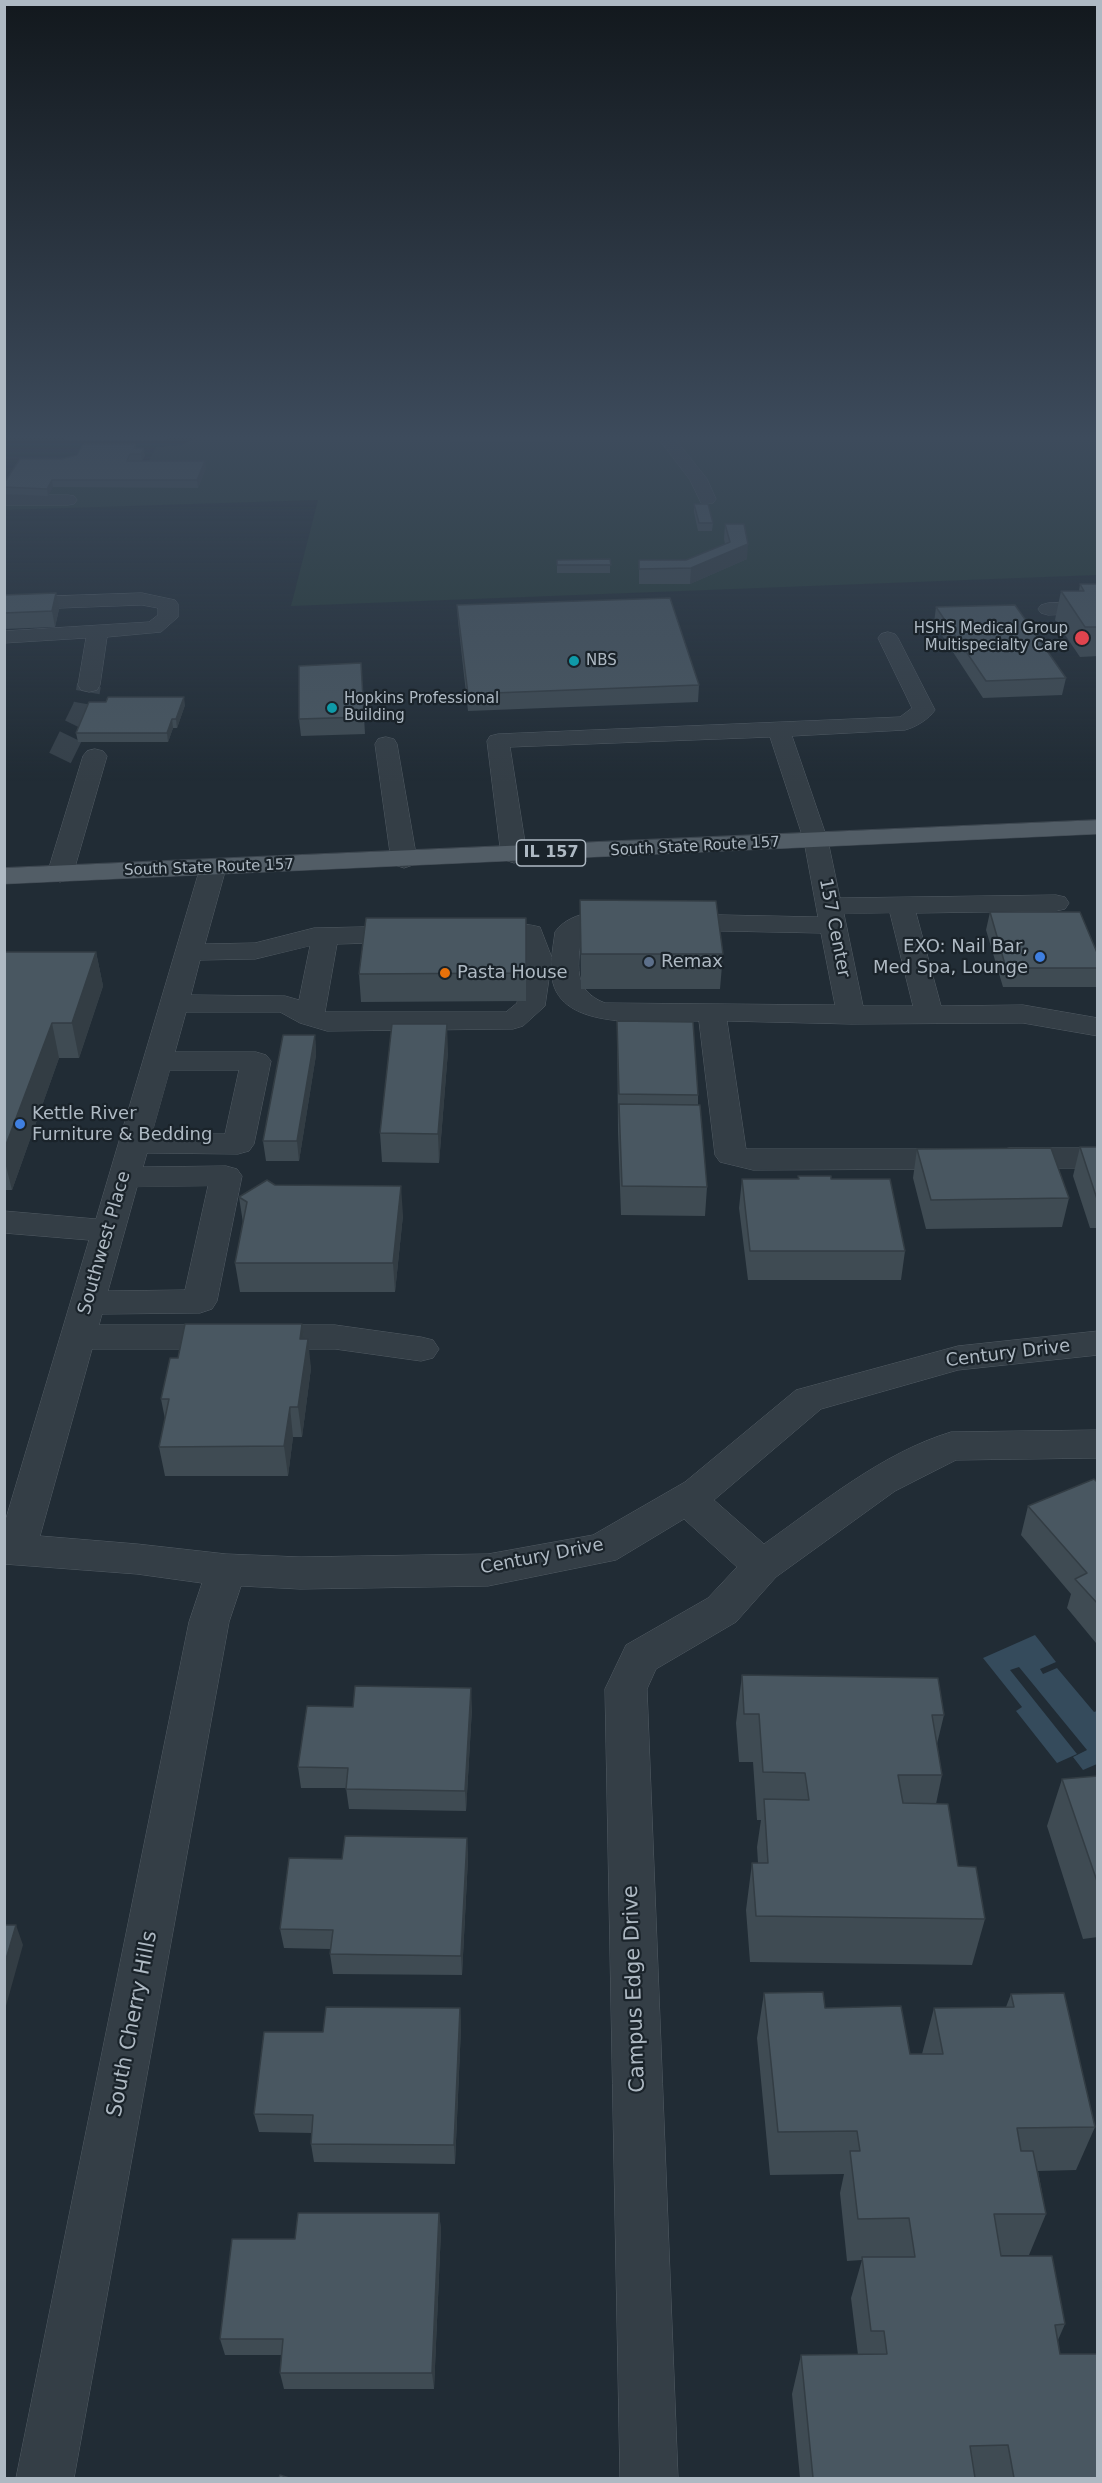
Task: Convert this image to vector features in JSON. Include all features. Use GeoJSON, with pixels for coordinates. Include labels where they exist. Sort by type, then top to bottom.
{"type":"FeatureCollection","features":[{"type":"Feature","properties":{"kind":"main road","name":"South State Route 157"},"geometry":{"type":"LineString","coordinates":[[4,876],[404,860],[1098,827]]}},
{"type":"Feature","properties":{"kind":"street"},"geometry":{"type":"LineString","coordinates":[[4,604],[142,599],[168,604],[168,617],[154,628],[4,637]]}},
{"type":"Feature","properties":{"kind":"street"},"geometry":{"type":"LineString","coordinates":[[1048,609],[1098,607]]}},
{"type":"Feature","properties":{"kind":"street"},"geometry":{"type":"LineString","coordinates":[[89,685],[97,633]]}},
{"type":"Feature","properties":{"kind":"street"},"geometry":{"type":"LineString","coordinates":[[514,855],[498,741],[905,723],[924,710],[888,638]]}},
{"type":"Feature","properties":{"kind":"street","name":"157 Center"},"geometry":{"type":"LineString","coordinates":[[779,730],[816,841],[851,1015]]}},
{"type":"Feature","properties":{"kind":"street"},"geometry":{"type":"LineString","coordinates":[[386,744],[404,860]]}},
{"type":"Feature","properties":{"kind":"street"},"geometry":{"type":"LineString","coordinates":[[60,874],[94,756]]}},
{"type":"Feature","properties":{"kind":"street","name":"Southwest Place"},"geometry":{"type":"LineString","coordinates":[[11,1549],[78,1338],[213,868]]}},
{"type":"Feature","properties":{"kind":"street"},"geometry":{"type":"LineString","coordinates":[[1056,903],[901,904],[832,915],[609,920],[576,924],[568,932],[566,985],[576,1000],[589,1008],[601,1011],[851,1015],[1023,1014],[1098,1027]]}},
{"type":"Feature","properties":{"kind":"street"},"geometry":{"type":"LineString","coordinates":[[901,904],[929,1015]]}},
{"type":"Feature","properties":{"kind":"street"},"geometry":{"type":"LineString","coordinates":[[175,1003],[285,1004],[310,1017],[327,1022],[513,1020],[531,1006],[538,958],[531,933],[314,936],[279,947],[255,951],[189,952]]}},
{"type":"Feature","properties":{"kind":"street"},"geometry":{"type":"LineString","coordinates":[[310,1017],[325,936]]}},
{"type":"Feature","properties":{"kind":"street"},"geometry":{"type":"LineString","coordinates":[[712,1013],[731,1155],[753,1160],[1098,1158]]}},
{"type":"Feature","properties":{"kind":"street"},"geometry":{"type":"LineString","coordinates":[[134,1143],[238,1143],[256,1061],[158,1061]]}},
{"type":"Feature","properties":{"kind":"street"},"geometry":{"type":"LineString","coordinates":[[88,1303],[200,1301],[226,1176],[124,1177]]}},
{"type":"Feature","properties":{"kind":"street"},"geometry":{"type":"LineString","coordinates":[[4,1222],[68,1229],[109,1230]]}},
{"type":"Feature","properties":{"kind":"street"},"geometry":{"type":"LineString","coordinates":[[78,1338],[335,1338],[421,1349]]}},
{"type":"Feature","properties":{"kind":"street","name":"Century Drive"},"geometry":{"type":"LineString","coordinates":[[11,1549],[137,1559],[226,1570],[300,1574],[489,1570],[602,1549],[687,1499],[809,1399],[958,1358],[1098,1343]]}},
{"type":"Feature","properties":{"kind":"street","name":"Campus Edge Drive"},"geometry":{"type":"LineString","coordinates":[[649,2478],[626,1689],[641,1657],[722,1610],[762,1566],[882,1481],[951,1446],[1098,1444]]}},
{"type":"Feature","properties":{"kind":"street"},"geometry":{"type":"LineString","coordinates":[[687,1499],[762,1566]]}},
{"type":"Feature","properties":{"kind":"street","name":"South Cherry Hills"},"geometry":{"type":"LineString","coordinates":[[45,2478],[199,1683],[208,1622],[226,1570]]}},
{"type":"Feature","properties":{"kind":"green space"},"geometry":{"type":"Polygon","coordinates":[[[305,551],[1097,551],[1097,575],[291,606],[305,551]]]}},
{"type":"Feature","properties":{"kind":"water"},"geometry":{"type":"Polygon","coordinates":[[[1035,1635],[1056,1662],[1040,1669],[1043,1674],[1057,1668],[1094,1712],[1097,1711],[1097,1764],[1083,1770],[1073,1757],[1087,1750],[1019,1667],[1010,1670],[1077,1754],[1057,1763],[1016,1711],[1022,1707],[983,1658],[1035,1635]]]}},
{"type":"Feature","properties":{"kind":"building"},"geometry":{"type":"Polygon","coordinates":[[[708,551],[732,551],[691,568],[639,569],[639,560],[686,560],[708,551]]]}},
{"type":"Feature","properties":{"kind":"building"},"geometry":{"type":"Polygon","coordinates":[[[610,559],[611,565],[557,565],[557,560],[610,559]]]}},
{"type":"Feature","properties":{"kind":"building"},"geometry":{"type":"Polygon","coordinates":[[[1080,584],[1098,584],[1098,627],[1085,627],[1061,591],[1084,591],[1080,584]]]}},
{"type":"Feature","properties":{"kind":"building"},"geometry":{"type":"Polygon","coordinates":[[[56,593],[52,611],[4,613],[4,595],[56,593]]]}},
{"type":"Feature","properties":{"kind":"building","name":"NBS"},"geometry":{"type":"Polygon","coordinates":[[[670,598],[699,685],[468,694],[457,605],[670,598]]]}},
{"type":"Feature","properties":{"kind":"building"},"geometry":{"type":"Polygon","coordinates":[[[1015,605],[1066,678],[986,681],[936,607],[1015,605]]]}},
{"type":"Feature","properties":{"kind":"building","name":"Hopkins Professional Building"},"geometry":{"type":"Polygon","coordinates":[[[361,663],[364,717],[299,719],[299,666],[361,663]]]}},
{"type":"Feature","properties":{"kind":"building"},"geometry":{"type":"Polygon","coordinates":[[[108,697],[184,697],[176,719],[172,719],[167,733],[76,733],[89,702],[106,702],[108,697]]]}},
{"type":"Feature","properties":{"kind":"building"},"geometry":{"type":"Polygon","coordinates":[[[580,900],[716,901],[723,954],[581,954],[580,900]]]}},
{"type":"Feature","properties":{"kind":"building"},"geometry":{"type":"Polygon","coordinates":[[[990,912],[1080,912],[1098,955],[1098,968],[1006,968],[990,912]]]}},
{"type":"Feature","properties":{"kind":"building"},"geometry":{"type":"Polygon","coordinates":[[[366,918],[526,918],[526,973],[359,974],[366,918]]]}},
{"type":"Feature","properties":{"kind":"building"},"geometry":{"type":"Polygon","coordinates":[[[4,952],[96,952],[72,1023],[52,1023],[4,1150],[4,952]]]}},
{"type":"Feature","properties":{"kind":"building"},"geometry":{"type":"Polygon","coordinates":[[[617,1021],[693,1022],[698,1095],[619,1094],[617,1021]]]}},
{"type":"Feature","properties":{"kind":"building"},"geometry":{"type":"Polygon","coordinates":[[[392,1024],[447,1024],[438,1134],[380,1133],[392,1024]]]}},
{"type":"Feature","properties":{"kind":"building"},"geometry":{"type":"Polygon","coordinates":[[[283,1035],[315,1035],[297,1141],[263,1141],[283,1035]]]}},
{"type":"Feature","properties":{"kind":"building"},"geometry":{"type":"Polygon","coordinates":[[[619,1104],[700,1105],[707,1187],[622,1186],[619,1104]]]}},
{"type":"Feature","properties":{"kind":"building"},"geometry":{"type":"Polygon","coordinates":[[[1080,1147],[1098,1147],[1098,1199],[1097,1199],[1080,1147]]]}},
{"type":"Feature","properties":{"kind":"building"},"geometry":{"type":"Polygon","coordinates":[[[1051,1148],[1069,1198],[931,1200],[917,1149],[1051,1148]]]}},
{"type":"Feature","properties":{"kind":"building"},"geometry":{"type":"Polygon","coordinates":[[[798,1176],[831,1176],[831,1179],[890,1179],[905,1251],[750,1251],[742,1179],[799,1179],[798,1176]]]}},
{"type":"Feature","properties":{"kind":"building"},"geometry":{"type":"Polygon","coordinates":[[[267,1180],[275,1185],[401,1186],[393,1263],[235,1263],[247,1202],[239,1197],[267,1180]]]}},
{"type":"Feature","properties":{"kind":"building"},"geometry":{"type":"Polygon","coordinates":[[[185,1324],[302,1324],[300,1339],[308,1339],[298,1407],[290,1407],[284,1446],[159,1447],[169,1399],[161,1399],[170,1358],[178,1358],[185,1324]]]}},
{"type":"Feature","properties":{"kind":"building"},"geometry":{"type":"Polygon","coordinates":[[[1094,1479],[1098,1483],[1098,1604],[1075,1579],[1087,1573],[1028,1506],[1094,1479]]]}},
{"type":"Feature","properties":{"kind":"building"},"geometry":{"type":"Polygon","coordinates":[[[742,1675],[938,1678],[944,1715],[932,1715],[942,1775],[898,1775],[903,1803],[948,1804],[958,1866],[976,1867],[985,1919],[756,1916],[752,1863],[768,1863],[764,1799],[809,1800],[805,1773],[763,1772],[759,1714],[744,1714],[742,1675]]]}},
{"type":"Feature","properties":{"kind":"building"},"geometry":{"type":"Polygon","coordinates":[[[355,1686],[471,1688],[465,1791],[346,1789],[348,1768],[298,1767],[307,1706],[353,1707],[355,1686]]]}},
{"type":"Feature","properties":{"kind":"building"},"geometry":{"type":"Polygon","coordinates":[[[1098,1776],[1098,1884],[1062,1779],[1098,1776]]]}},
{"type":"Feature","properties":{"kind":"building"},"geometry":{"type":"Polygon","coordinates":[[[345,1836],[467,1838],[461,1956],[330,1954],[333,1930],[280,1929],[289,1858],[342,1859],[345,1836]]]}},
{"type":"Feature","properties":{"kind":"building"},"geometry":{"type":"Polygon","coordinates":[[[4,1925],[16,1925],[4,1966],[4,1925]]]}},
{"type":"Feature","properties":{"kind":"building"},"geometry":{"type":"Polygon","coordinates":[[[823,1992],[825,2008],[901,2006],[910,2054],[943,2054],[934,2008],[1014,2007],[1011,1994],[1064,1993],[1095,2127],[1017,2128],[1021,2151],[1033,2151],[1046,2214],[994,2214],[1001,2256],[1052,2256],[1065,2324],[1055,2325],[1060,2354],[1098,2354],[1098,2478],[1014,2478],[1008,2445],[970,2446],[975,2478],[813,2478],[801,2355],[887,2354],[884,2331],[871,2331],[862,2257],[915,2257],[909,2218],[858,2219],[850,2151],[860,2151],[857,2131],[778,2132],[764,1993],[823,1992]]]}},
{"type":"Feature","properties":{"kind":"building"},"geometry":{"type":"Polygon","coordinates":[[[326,2007],[460,2008],[454,2145],[311,2144],[313,2115],[254,2114],[264,2032],[323,2032],[326,2007]]]}},
{"type":"Feature","properties":{"kind":"building"},"geometry":{"type":"Polygon","coordinates":[[[298,2213],[439,2213],[432,2373],[280,2373],[283,2339],[220,2339],[232,2239],[295,2239],[298,2213]]]}},
{"type":"Feature","properties":{"kind":"tunnel"},"geometry":{"type":"LineString","coordinates":[[60,758],[85,707],[89,685]]}},
{"type":"Feature","properties":{"kind":"place","name":"HSHS Medical Group Multispecialty Care"},"geometry":{"type":"Point","coordinates":[1082,638]}},
{"type":"Feature","properties":{"kind":"place","name":"NBS"},"geometry":{"type":"Point","coordinates":[574,661]}},
{"type":"Feature","properties":{"kind":"place","name":"Hopkins Professional Building"},"geometry":{"type":"Point","coordinates":[332,708]}},
{"type":"Feature","properties":{"kind":"place","name":"EXO: Nail Bar, Med Spa, Lounge"},"geometry":{"type":"Point","coordinates":[1040,957]}},
{"type":"Feature","properties":{"kind":"place","name":"Remax"},"geometry":{"type":"Point","coordinates":[649,962]}},
{"type":"Feature","properties":{"kind":"place","name":"Pasta House"},"geometry":{"type":"Point","coordinates":[445,973]}},
{"type":"Feature","properties":{"kind":"place","name":"Kettle River Furniture & Bedding"},"geometry":{"type":"Point","coordinates":[20,1124]}}]}
